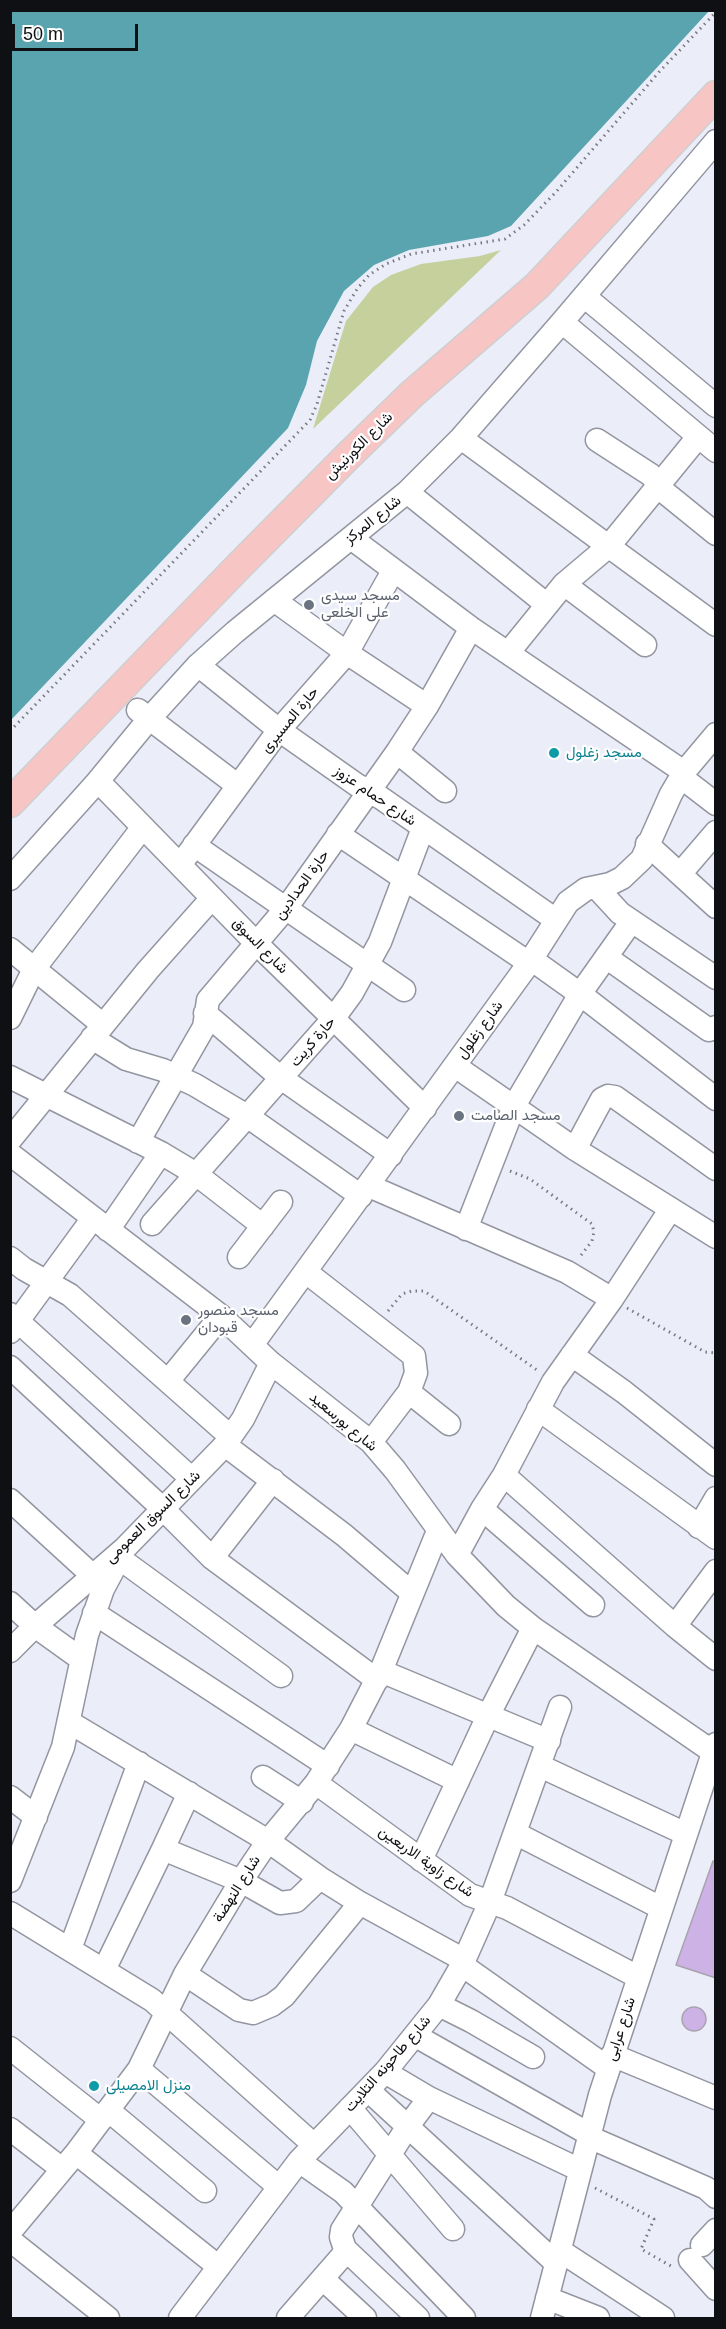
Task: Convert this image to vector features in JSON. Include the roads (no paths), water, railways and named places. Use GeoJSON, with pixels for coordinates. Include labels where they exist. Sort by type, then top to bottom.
{"type":"FeatureCollection","features":[{"type":"Feature","properties":{"kind":"main road","name":"شارع الكورنيش"},"geometry":{"type":"LineString","coordinates":[[10,780],[332,449],[523,272],[716,72]]}},
{"type":"Feature","properties":{"kind":"main road","name":"شارع الكورنيش"},"geometry":{"type":"LineString","coordinates":[[10,804],[349,455],[412,394],[537,286],[716,96]]}},
{"type":"Feature","properties":{"kind":"street","name":"شارع المركز"},"geometry":{"type":"LineString","coordinates":[[10,879],[98,781],[143,714],[274,600],[407,492],[461,438],[716,141]]}},
{"type":"Feature","properties":{"kind":"street"},"geometry":{"type":"LineString","coordinates":[[584,296],[716,406]]}},
{"type":"Feature","properties":{"kind":"street"},"geometry":{"type":"LineString","coordinates":[[562,322],[716,451]]}},
{"type":"Feature","properties":{"kind":"street"},"geometry":{"type":"LineString","coordinates":[[508,653],[564,584],[609,546],[698,437]]}},
{"type":"Feature","properties":{"kind":"street"},"geometry":{"type":"LineString","coordinates":[[461,438],[716,625]]}},
{"type":"Feature","properties":{"kind":"street"},"geometry":{"type":"LineString","coordinates":[[597,440],[651,475],[663,491],[716,534]]}},
{"type":"Feature","properties":{"kind":"street"},"geometry":{"type":"LineString","coordinates":[[407,492],[546,604]]}},
{"type":"Feature","properties":{"kind":"street"},"geometry":{"type":"LineString","coordinates":[[351,538],[471,628],[683,774],[716,804]]}},
{"type":"Feature","properties":{"kind":"street","name":"حارة المسيرى"},"geometry":{"type":"LineString","coordinates":[[180,865],[279,730],[347,653],[393,571]]}},
{"type":"Feature","properties":{"kind":"street"},"geometry":{"type":"LineString","coordinates":[[564,584],[645,645]]}},
{"type":"Feature","properties":{"kind":"street"},"geometry":{"type":"LineString","coordinates":[[274,600],[347,653],[427,706]]}},
{"type":"Feature","properties":{"kind":"street","name":"حارة الحدادين"},"geometry":{"type":"LineString","coordinates":[[138,1142],[204,1027],[208,1000],[287,908],[397,752],[427,706],[471,628]]}},
{"type":"Feature","properties":{"kind":"street","name":"شارع حمام عزوز"},"geometry":{"type":"LineString","coordinates":[[198,665],[279,730],[556,920]]}},
{"type":"Feature","properties":{"kind":"street"},"geometry":{"type":"LineString","coordinates":[[143,714],[237,785]]}},
{"type":"Feature","properties":{"kind":"street","name":"شارع زغلول"},"geometry":{"type":"LineString","coordinates":[[252,1345],[530,961],[568,902],[576,894],[610,884],[633,869],[642,859],[671,794],[683,774],[716,734]]}},
{"type":"Feature","properties":{"kind":"street"},"geometry":{"type":"LineString","coordinates":[[397,752],[445,791]]}},
{"type":"Feature","properties":{"kind":"street","name":"شارع السوق"},"geometry":{"type":"LineString","coordinates":[[98,781],[257,944],[425,1108]]}},
{"type":"Feature","properties":{"kind":"street"},"geometry":{"type":"LineString","coordinates":[[10,1018],[34,969],[143,827]]}},
{"type":"Feature","properties":{"kind":"street","name":"حارة كريت"},"geometry":{"type":"LineString","coordinates":[[152,1224],[333,1018],[368,966],[423,828]]}},
{"type":"Feature","properties":{"kind":"street"},"geometry":{"type":"LineString","coordinates":[[680,874],[716,832]]}},
{"type":"Feature","properties":{"kind":"street"},"geometry":{"type":"LineString","coordinates":[[338,834],[580,994],[716,1099]]}},
{"type":"Feature","properties":{"kind":"street"},"geometry":{"type":"LineString","coordinates":[[647,844],[716,907]]}},
{"type":"Feature","properties":{"kind":"street"},"geometry":{"type":"LineString","coordinates":[[194,845],[404,990]]}},
{"type":"Feature","properties":{"kind":"street"},"geometry":{"type":"LineString","coordinates":[[596,887],[607,901],[632,922],[716,978]]}},
{"type":"Feature","properties":{"kind":"street"},"geometry":{"type":"LineString","coordinates":[[10,1140],[97,1031],[212,898]]}},
{"type":"Feature","properties":{"kind":"street"},"geometry":{"type":"LineString","coordinates":[[466,1229],[514,1106],[580,994],[632,922]]}},
{"type":"Feature","properties":{"kind":"street"},"geometry":{"type":"LineString","coordinates":[[10,949],[34,969],[126,1059],[195,1084],[365,1191],[466,1229],[567,1272],[612,1299]]}},
{"type":"Feature","properties":{"kind":"street"},"geometry":{"type":"LineString","coordinates":[[606,957],[709,1030],[716,1027]]}},
{"type":"Feature","properties":{"kind":"street"},"geometry":{"type":"LineString","coordinates":[[205,1013],[281,1078],[391,1155]]}},
{"type":"Feature","properties":{"kind":"street"},"geometry":{"type":"LineString","coordinates":[[455,1066],[575,1149],[716,1237]]}},
{"type":"Feature","properties":{"kind":"street"},"geometry":{"type":"LineString","coordinates":[[10,1077],[161,1153],[196,1174],[263,1226]]}},
{"type":"Feature","properties":{"kind":"street"},"geometry":{"type":"LineString","coordinates":[[575,1149],[602,1099],[608,1096],[615,1097],[716,1169]]}},
{"type":"Feature","properties":{"kind":"street"},"geometry":{"type":"LineString","coordinates":[[161,1153],[13,1323],[192,1479]]}},
{"type":"Feature","properties":{"kind":"street","name":"شارع بورسعيد"},"geometry":{"type":"LineString","coordinates":[[10,1154],[221,1316],[271,1363],[371,1442],[395,1470],[457,1556],[506,1606],[533,1628],[715,1750]]}},
{"type":"Feature","properties":{"kind":"street"},"geometry":{"type":"LineString","coordinates":[[239,1257],[281,1202]]}},
{"type":"Feature","properties":{"kind":"street"},"geometry":{"type":"LineString","coordinates":[[457,1556],[482,1509],[504,1475],[553,1382],[612,1299],[670,1210]]}},
{"type":"Feature","properties":{"kind":"street"},"geometry":{"type":"LineString","coordinates":[[10,1258],[24,1269],[70,1295],[168,1381],[228,1441],[412,1593]]}},
{"type":"Feature","properties":{"kind":"street"},"geometry":{"type":"LineString","coordinates":[[306,1272],[414,1356],[416,1373],[409,1392],[371,1442]]}},
{"type":"Feature","properties":{"kind":"street"},"geometry":{"type":"LineString","coordinates":[[168,1381],[221,1316]]}},
{"type":"Feature","properties":{"kind":"street"},"geometry":{"type":"LineString","coordinates":[[572,1355],[633,1399],[716,1465]]}},
{"type":"Feature","properties":{"kind":"street","name":"شارع السوق العمومى"},"geometry":{"type":"LineString","coordinates":[[10,1651],[92,1575],[122,1553],[228,1441],[243,1419],[271,1363]]}},
{"type":"Feature","properties":{"kind":"street"},"geometry":{"type":"LineString","coordinates":[[10,1367],[163,1509],[212,1558],[379,1675],[549,1740]]}},
{"type":"Feature","properties":{"kind":"street"},"geometry":{"type":"LineString","coordinates":[[409,1392],[449,1424]]}},
{"type":"Feature","properties":{"kind":"street"},"geometry":{"type":"LineString","coordinates":[[538,1409],[707,1533],[716,1498]]}},
{"type":"Feature","properties":{"kind":"street"},"geometry":{"type":"LineString","coordinates":[[504,1475],[675,1626],[716,1659]]}},
{"type":"Feature","properties":{"kind":"street"},"geometry":{"type":"LineString","coordinates":[[212,1558],[273,1480]]}},
{"type":"Feature","properties":{"kind":"street"},"geometry":{"type":"LineString","coordinates":[[10,1500],[92,1575]]}},
{"type":"Feature","properties":{"kind":"street"},"geometry":{"type":"LineString","coordinates":[[482,1509],[593,1605]]}},
{"type":"Feature","properties":{"kind":"street","name":"شارع النهضة"},"geometry":{"type":"LineString","coordinates":[[10,2232],[69,2161],[138,2069],[185,1974],[241,1881],[268,1841],[302,1802],[351,1730],[379,1675],[438,1531]]}},
{"type":"Feature","properties":{"kind":"street"},"geometry":{"type":"LineString","coordinates":[[12,1872],[54,1774],[69,1722],[81,1659],[94,1613],[122,1553],[281,1676]]}},
{"type":"Feature","properties":{"kind":"street"},"geometry":{"type":"LineString","coordinates":[[675,1626],[716,1572]]}},
{"type":"Feature","properties":{"kind":"street"},"geometry":{"type":"LineString","coordinates":[[10,1603],[35,1626],[81,1659]]}},
{"type":"Feature","properties":{"kind":"street","name":"شارع زاوية الاربعين"},"geometry":{"type":"LineString","coordinates":[[94,1613],[322,1774],[421,1860],[470,1895],[507,1908],[638,1977]]}},
{"type":"Feature","properties":{"kind":"street"},"geometry":{"type":"LineString","coordinates":[[421,1860],[488,1716],[533,1628]]}},
{"type":"Feature","properties":{"kind":"street","name":"شارع طاحونه التلايت"},"geometry":{"type":"LineString","coordinates":[[180,2319],[306,2153],[385,2072],[439,2005],[463,1963],[490,1902],[560,1707]]}},
{"type":"Feature","properties":{"kind":"street"},"geometry":{"type":"LineString","coordinates":[[69,1722],[189,1792],[268,1841],[360,1903],[463,1963],[610,2061],[716,2098]]}},
{"type":"Feature","properties":{"kind":"street"},"geometry":{"type":"LineString","coordinates":[[351,1730],[458,1781]]}},
{"type":"Feature","properties":{"kind":"street","name":"شارع عرابى"},"geometry":{"type":"LineString","coordinates":[[545,2308],[578,2175],[610,2061],[686,1834],[706,1802],[715,1750]]}},
{"type":"Feature","properties":{"kind":"street"},"geometry":{"type":"LineString","coordinates":[[70,1949],[139,1763]]}},
{"type":"Feature","properties":{"kind":"street"},"geometry":{"type":"LineString","coordinates":[[540,1766],[686,1834]]}},
{"type":"Feature","properties":{"kind":"street"},"geometry":{"type":"LineString","coordinates":[[263,1777],[302,1802]]}},
{"type":"Feature","properties":{"kind":"street"},"geometry":{"type":"LineString","coordinates":[[104,1970],[164,1849],[189,1792]]}},
{"type":"Feature","properties":{"kind":"street"},"geometry":{"type":"LineString","coordinates":[[10,1797],[36,1817]]}},
{"type":"Feature","properties":{"kind":"street"},"geometry":{"type":"LineString","coordinates":[[515,1833],[661,1908]]}},
{"type":"Feature","properties":{"kind":"street"},"geometry":{"type":"LineString","coordinates":[[164,1849],[241,1881],[280,1903],[289,1904],[296,1901],[320,1878]]}},
{"type":"Feature","properties":{"kind":"street"},"geometry":{"type":"LineString","coordinates":[[185,1974],[239,2010],[253,2013],[272,2005],[284,1996],[360,1903]]}},
{"type":"Feature","properties":{"kind":"street"},"geometry":{"type":"LineString","coordinates":[[10,1913],[152,2000],[306,2153],[327,2179],[357,2207],[464,2319]]}},
{"type":"Feature","properties":{"kind":"street"},"geometry":{"type":"LineString","coordinates":[[439,2005],[533,2057]]}},
{"type":"Feature","properties":{"kind":"street"},"geometry":{"type":"LineString","coordinates":[[416,2036],[589,2136],[706,2188],[716,2197]]}},
{"type":"Feature","properties":{"kind":"street"},"geometry":{"type":"LineString","coordinates":[[10,2048],[105,2115],[204,2191]]}},
{"type":"Feature","properties":{"kind":"street"},"geometry":{"type":"LineString","coordinates":[[138,2069],[279,2187]]}},
{"type":"Feature","properties":{"kind":"street"},"geometry":{"type":"LineString","coordinates":[[385,2072],[429,2098],[578,2175]]}},
{"type":"Feature","properties":{"kind":"street"},"geometry":{"type":"LineString","coordinates":[[368,2090],[558,2256],[663,2319]]}},
{"type":"Feature","properties":{"kind":"street"},"geometry":{"type":"LineString","coordinates":[[288,2319],[343,2256],[345,2249],[341,2233],[408,2126],[429,2098]]}},
{"type":"Feature","properties":{"kind":"street"},"geometry":{"type":"LineString","coordinates":[[350,2108],[453,2229]]}},
{"type":"Feature","properties":{"kind":"street"},"geometry":{"type":"LineString","coordinates":[[10,2129],[69,2161],[219,2267]]}},
{"type":"Feature","properties":{"kind":"street"},"geometry":{"type":"LineString","coordinates":[[10,2240],[84,2311],[108,2319]]}},
{"type":"Feature","properties":{"kind":"street"},"geometry":{"type":"LineString","coordinates":[[703,2245],[716,2289]]}},
{"type":"Feature","properties":{"kind":"street"},"geometry":{"type":"LineString","coordinates":[[345,2249],[418,2319]]}},
{"type":"Feature","properties":{"kind":"street"},"geometry":{"type":"LineString","coordinates":[[323,2279],[365,2319]]}},
{"type":"Feature","properties":{"kind":"street"},"geometry":{"type":"LineString","coordinates":[[545,2308],[598,2319]]}},
{"type":"Feature","properties":{"kind":"water"},"geometry":{"type":"Polygon","coordinates":[[[11,10],[709,11],[511,226],[488,236],[409,250],[374,265],[344,291],[317,341],[306,385],[288,428],[11,720],[11,10]]]}},
{"type":"Feature","properties":{"kind":"place","name":"مسجد سيدى على الخلعى"},"geometry":{"type":"Point","coordinates":[309,605]}},
{"type":"Feature","properties":{"kind":"place","name":"مسجد زغلول"},"geometry":{"type":"Point","coordinates":[554,753]}},
{"type":"Feature","properties":{"kind":"place","name":"مسجد الصامت"},"geometry":{"type":"Point","coordinates":[459,1116]}},
{"type":"Feature","properties":{"kind":"place","name":"مسجد منصور قبودان"},"geometry":{"type":"Point","coordinates":[186,1320]}},
{"type":"Feature","properties":{"kind":"place","name":"منزل الامصيلى"},"geometry":{"type":"Point","coordinates":[94,2086]}}]}
